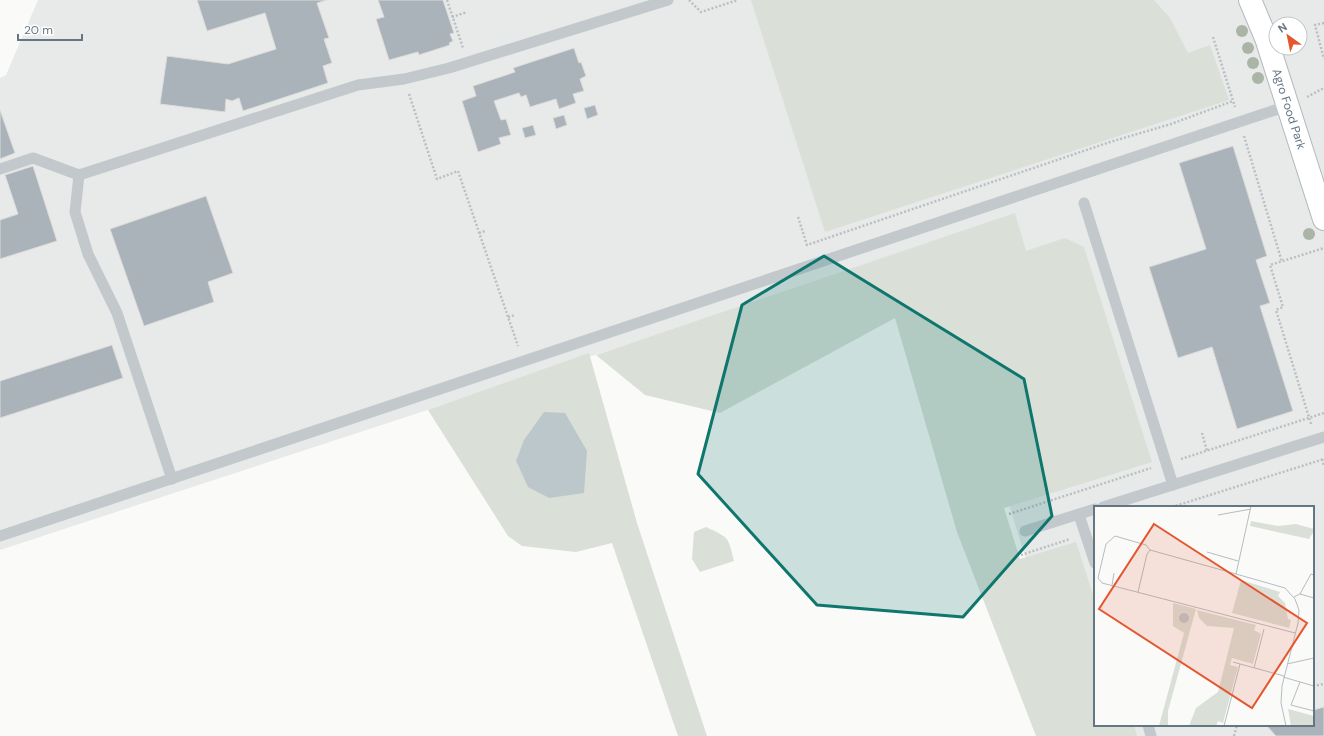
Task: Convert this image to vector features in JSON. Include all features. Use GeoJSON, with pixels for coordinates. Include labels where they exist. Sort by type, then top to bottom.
{"type":"FeatureCollection","features":[{"type":"Feature","properties":{"kind":"street","name":"Agro Food Park"},"geometry":{"type":"LineString","coordinates":[[1250,0],[1266,38],[1324,219]]}},
{"type":"Feature","properties":{"kind":"lane"},"geometry":{"type":"LineString","coordinates":[[0,169],[34,158],[79,175],[358,85],[404,79],[467,62],[668,0]]}},
{"type":"Feature","properties":{"kind":"lane"},"geometry":{"type":"LineString","coordinates":[[0,536],[1288,106]]}},
{"type":"Feature","properties":{"kind":"lane"},"geometry":{"type":"LineString","coordinates":[[79,175],[74,212],[88,254],[116,313],[172,478]]}},
{"type":"Feature","properties":{"kind":"lane"},"geometry":{"type":"LineString","coordinates":[[1084,202],[1173,485]]}},
{"type":"Feature","properties":{"kind":"lane"},"geometry":{"type":"LineString","coordinates":[[1106,506],[1320,438]]}},
{"type":"Feature","properties":{"kind":"lane"},"geometry":{"type":"LineString","coordinates":[[1025,531],[1094,510]]}},
{"type":"Feature","properties":{"kind":"lane"},"geometry":{"type":"LineString","coordinates":[[1079,514],[1094,560]]}},
{"type":"Feature","properties":{"kind":"lane"},"geometry":{"type":"LineString","coordinates":[[1148,726],[1151,736]]}},
{"type":"Feature","properties":{"kind":"path"},"geometry":{"type":"LineString","coordinates":[[447,0],[467,62]]}},
{"type":"Feature","properties":{"kind":"path"},"geometry":{"type":"LineString","coordinates":[[689,0],[702,12],[738,0]]}},
{"type":"Feature","properties":{"kind":"path"},"geometry":{"type":"LineString","coordinates":[[452,17],[467,12]]}},
{"type":"Feature","properties":{"kind":"path"},"geometry":{"type":"LineString","coordinates":[[1324,23],[1315,25],[1324,59]]}},
{"type":"Feature","properties":{"kind":"path"},"geometry":{"type":"LineString","coordinates":[[404,79],[437,179],[458,171],[523,361]]}},
{"type":"Feature","properties":{"kind":"path"},"geometry":{"type":"LineString","coordinates":[[798,217],[807,245],[1110,142],[1171,124],[1234,102]]}},
{"type":"Feature","properties":{"kind":"path"},"geometry":{"type":"LineString","coordinates":[[1266,209],[1282,262]]}},
{"type":"Feature","properties":{"kind":"path"},"geometry":{"type":"LineString","coordinates":[[479,233],[485,231]]}},
{"type":"Feature","properties":{"kind":"path"},"geometry":{"type":"LineString","coordinates":[[1320,438],[1276,310],[1283,307],[1270,265],[1324,248]]}},
{"type":"Feature","properties":{"kind":"path"},"geometry":{"type":"LineString","coordinates":[[508,317],[515,315]]}},
{"type":"Feature","properties":{"kind":"path"},"geometry":{"type":"LineString","coordinates":[[1202,433],[1207,451]]}},
{"type":"Feature","properties":{"kind":"path"},"geometry":{"type":"LineString","coordinates":[[1175,506],[1323,459],[1324,466]]}},
{"type":"Feature","properties":{"kind":"path"},"geometry":{"type":"LineString","coordinates":[[1021,555],[1086,534]]}},
{"type":"Feature","properties":{"kind":"path"},"geometry":{"type":"LineString","coordinates":[[1314,686],[1324,684]]}},
{"type":"Feature","properties":{"kind":"path"},"geometry":{"type":"LineString","coordinates":[[1234,736],[1237,726]]}},
{"type":"Feature","properties":{"kind":"highlighted area"},"geometry":{"type":"Polygon","coordinates":[[[824,256],[1024,379],[1052,516],[963,617],[817,605],[698,474],[742,305],[824,256]]]}},
{"type":"Feature","properties":{"kind":"shaded area"},"geometry":{"type":"Polygon","coordinates":[[[38,0],[1324,0],[1324,736],[1079,736],[931,245],[0,550],[0,78],[6,75],[38,0]]]}},
{"type":"Feature","properties":{"kind":"shaded area"},"geometry":{"type":"Polygon","coordinates":[[[751,0],[1154,0],[1170,18],[1188,53],[1210,45],[1229,100],[825,232],[751,0]]]}},
{"type":"Feature","properties":{"kind":"shaded area"},"geometry":{"type":"Polygon","coordinates":[[[1015,213],[1026,251],[1065,238],[1084,247],[1152,462],[1004,508],[1020,559],[1076,542],[1094,598],[1094,726],[1134,726],[1137,736],[1036,736],[957,532],[895,318],[720,413],[645,395],[596,355],[1015,213]]]}},
{"type":"Feature","properties":{"kind":"shaded area"},"geometry":{"type":"Polygon","coordinates":[[[589,353],[637,523],[707,736],[678,736],[612,543],[576,552],[522,546],[508,536],[428,410],[589,353]],[[516,461],[528,486],[549,498],[516,461]]]}},
{"type":"Feature","properties":{"kind":"shaded area"},"geometry":{"type":"Polygon","coordinates":[[[544,412],[565,413],[587,451],[584,493],[549,498],[528,487],[516,461],[524,440],[544,412]]]}},
{"type":"Feature","properties":{"kind":"shaded area"},"geometry":{"type":"Polygon","coordinates":[[[706,527],[719,533],[729,542],[734,561],[700,572],[692,559],[694,532],[706,527]]]}},
{"type":"Feature","properties":{"kind":"building"},"geometry":{"type":"Polygon","coordinates":[[[197,0],[327,0],[317,3],[329,38],[324,39],[332,63],[323,66],[328,83],[243,111],[239,98],[232,101],[226,99],[225,112],[160,104],[167,56],[228,64],[276,49],[265,13],[207,31],[197,0]]]}},
{"type":"Feature","properties":{"kind":"building"},"geometry":{"type":"Polygon","coordinates":[[[378,0],[443,0],[454,33],[450,34],[453,41],[449,43],[450,45],[419,55],[418,52],[389,60],[376,19],[384,17],[378,0]]]}},
{"type":"Feature","properties":{"kind":"building"},"geometry":{"type":"Polygon","coordinates":[[[574,48],[579,63],[581,62],[586,76],[580,79],[584,91],[573,94],[576,103],[559,109],[556,99],[530,107],[526,95],[521,97],[519,93],[494,101],[501,120],[506,119],[511,135],[499,138],[501,144],[478,152],[462,101],[476,96],[473,86],[515,72],[513,68],[574,48]]]}},
{"type":"Feature","properties":{"kind":"building"},"geometry":{"type":"Polygon","coordinates":[[[595,105],[598,115],[587,119],[584,108],[595,105]]]}},
{"type":"Feature","properties":{"kind":"building"},"geometry":{"type":"Polygon","coordinates":[[[0,110],[15,153],[0,159],[0,110]]]}},
{"type":"Feature","properties":{"kind":"building"},"geometry":{"type":"Polygon","coordinates":[[[564,115],[567,125],[556,129],[553,118],[564,115]]]}},
{"type":"Feature","properties":{"kind":"building"},"geometry":{"type":"Polygon","coordinates":[[[533,125],[536,135],[525,138],[522,128],[533,125]]]}},
{"type":"Feature","properties":{"kind":"building"},"geometry":{"type":"Polygon","coordinates":[[[1233,146],[1267,256],[1256,260],[1270,303],[1260,306],[1293,411],[1237,429],[1212,347],[1178,358],[1149,267],[1206,249],[1179,163],[1233,146]]]}},
{"type":"Feature","properties":{"kind":"building"},"geometry":{"type":"Polygon","coordinates":[[[33,166],[57,241],[0,259],[0,220],[18,214],[5,175],[33,166]]]}},
{"type":"Feature","properties":{"kind":"building"},"geometry":{"type":"Polygon","coordinates":[[[206,196],[233,273],[208,282],[214,302],[144,326],[110,229],[206,196]]]}},
{"type":"Feature","properties":{"kind":"building"},"geometry":{"type":"Polygon","coordinates":[[[112,345],[123,378],[0,418],[0,381],[112,345]]]}},
{"type":"Feature","properties":{"kind":"building"},"geometry":{"type":"Polygon","coordinates":[[[1324,707],[1324,736],[1276,736],[1267,726],[1314,726],[1314,710],[1324,707]]]}}]}
